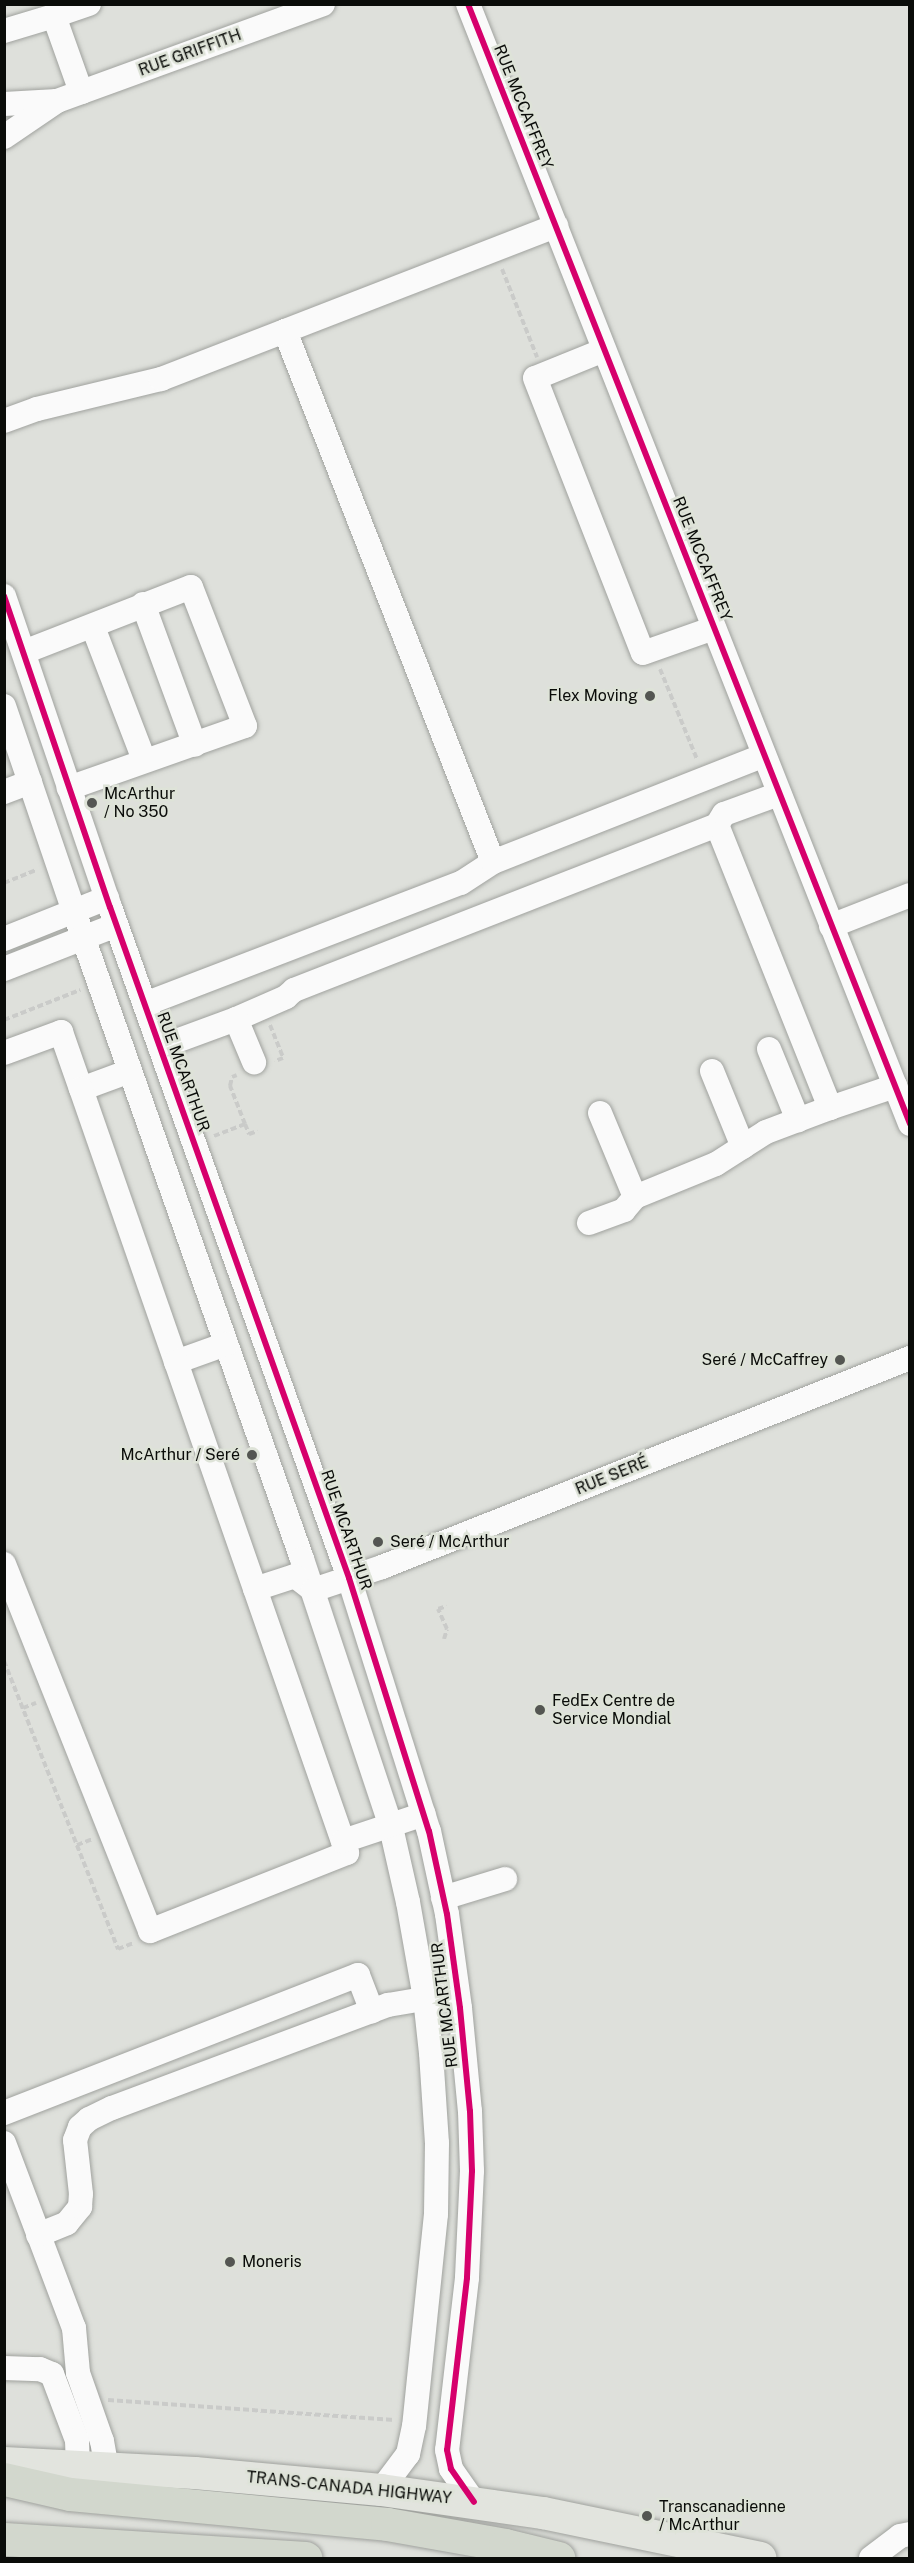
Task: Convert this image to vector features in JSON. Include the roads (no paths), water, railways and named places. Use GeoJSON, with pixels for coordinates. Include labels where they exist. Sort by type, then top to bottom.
{"type":"FeatureCollection","features":[{"type":"Feature","properties":{"kind":"highway"},"geometry":{"type":"LineString","coordinates":[[4,2479],[70,2494],[387,2524],[495,2543],[558,2559]]}},
{"type":"Feature","properties":{"kind":"highway"},"geometry":{"type":"LineString","coordinates":[[4,2539],[305,2559]]}},
{"type":"Feature","properties":{"kind":"main road","name":"TRANS-CANADA HIGHWAY"},"geometry":{"type":"LineString","coordinates":[[4,2463],[280,2479],[381,2490],[474,2502],[620,2528],[760,2559]]}},
{"type":"Feature","properties":{"kind":"street"},"geometry":{"type":"LineString","coordinates":[[4,31],[88,4]]}},
{"type":"Feature","properties":{"kind":"street","name":"RUE GRIFFITH"},"geometry":{"type":"LineString","coordinates":[[4,136],[57,101],[323,4]]}},
{"type":"Feature","properties":{"kind":"street","name":"RUE MCCAFFREY"},"geometry":{"type":"LineString","coordinates":[[468,4],[909,1124]]}},
{"type":"Feature","properties":{"kind":"street"},"geometry":{"type":"LineString","coordinates":[[54,16],[81,92]]}},
{"type":"Feature","properties":{"kind":"street","name":"RUE GRIFFITH"},"geometry":{"type":"LineString","coordinates":[[4,104],[57,101]]}},
{"type":"Feature","properties":{"kind":"street"},"geometry":{"type":"LineString","coordinates":[[4,421],[38,409],[161,378],[556,226]]}},
{"type":"Feature","properties":{"kind":"street"},"geometry":{"type":"LineString","coordinates":[[285,331],[493,862]]}},
{"type":"Feature","properties":{"kind":"street"},"geometry":{"type":"LineString","coordinates":[[604,350],[535,378],[643,653],[714,628]]}},
{"type":"Feature","properties":{"kind":"street"},"geometry":{"type":"LineString","coordinates":[[24,652],[93,627],[103,619],[191,586],[245,726],[69,788]]}},
{"type":"Feature","properties":{"kind":"street","name":"RUE MCARTHUR"},"geometry":{"type":"LineString","coordinates":[[4,596],[116,925],[349,1578],[424,1814],[443,1898],[458,1995],[470,2111],[472,2216],[447,2450],[452,2469],[474,2502]]}},
{"type":"Feature","properties":{"kind":"street"},"geometry":{"type":"LineString","coordinates":[[143,604],[195,745]]}},
{"type":"Feature","properties":{"kind":"street"},"geometry":{"type":"LineString","coordinates":[[93,627],[144,760]]}},
{"type":"Feature","properties":{"kind":"street","name":"RUE MCARTHUR"},"geometry":{"type":"LineString","coordinates":[[4,706],[83,938],[313,1590],[390,1823],[408,1902],[425,1998],[435,2098],[436,2214],[414,2427],[408,2454],[381,2490]]}},
{"type":"Feature","properties":{"kind":"street"},"geometry":{"type":"LineString","coordinates":[[145,1004],[461,883],[493,862],[764,755]]}},
{"type":"Feature","properties":{"kind":"street"},"geometry":{"type":"LineString","coordinates":[[4,792],[30,782]]}},
{"type":"Feature","properties":{"kind":"street"},"geometry":{"type":"LineString","coordinates":[[160,1047],[236,1019],[286,997],[294,990],[717,825],[724,814],[779,794]]}},
{"type":"Feature","properties":{"kind":"street"},"geometry":{"type":"LineString","coordinates":[[717,825],[830,1108]]}},
{"type":"Feature","properties":{"kind":"street"},"geometry":{"type":"LineString","coordinates":[[831,926],[909,895]]}},
{"type":"Feature","properties":{"kind":"street"},"geometry":{"type":"LineString","coordinates":[[4,939],[107,898]]}},
{"type":"Feature","properties":{"kind":"street"},"geometry":{"type":"LineString","coordinates":[[4,969],[116,925]]}},
{"type":"Feature","properties":{"kind":"street"},"geometry":{"type":"LineString","coordinates":[[236,1019],[254,1062]]}},
{"type":"Feature","properties":{"kind":"street"},"geometry":{"type":"LineString","coordinates":[[4,1053],[61,1032],[347,1853],[150,1931],[4,1564]]}},
{"type":"Feature","properties":{"kind":"street"},"geometry":{"type":"LineString","coordinates":[[769,1049],[798,1120]]}},
{"type":"Feature","properties":{"kind":"street"},"geometry":{"type":"LineString","coordinates":[[81,1089],[130,1071]]}},
{"type":"Feature","properties":{"kind":"street"},"geometry":{"type":"LineString","coordinates":[[712,1071],[742,1148]]}},
{"type":"Feature","properties":{"kind":"street"},"geometry":{"type":"LineString","coordinates":[[589,1223],[624,1210],[635,1197],[716,1164],[766,1132],[895,1086]]}},
{"type":"Feature","properties":{"kind":"street"},"geometry":{"type":"LineString","coordinates":[[600,1113],[635,1197]]}},
{"type":"Feature","properties":{"kind":"street"},"geometry":{"type":"LineString","coordinates":[[176,1362],[226,1344]]}},
{"type":"Feature","properties":{"kind":"street","name":"RUE SERÉ"},"geometry":{"type":"LineString","coordinates":[[313,1590],[349,1578],[909,1358]]}},
{"type":"Feature","properties":{"kind":"street"},"geometry":{"type":"LineString","coordinates":[[255,1588],[295,1576],[313,1590]]}},
{"type":"Feature","properties":{"kind":"street"},"geometry":{"type":"LineString","coordinates":[[343,1840],[390,1823],[424,1814]]}},
{"type":"Feature","properties":{"kind":"street"},"geometry":{"type":"LineString","coordinates":[[443,1898],[505,1879]]}},
{"type":"Feature","properties":{"kind":"street"},"geometry":{"type":"LineString","coordinates":[[4,2113],[358,1976],[372,2011]]}},
{"type":"Feature","properties":{"kind":"street"},"geometry":{"type":"LineString","coordinates":[[38,2235],[67,2223],[80,2207],[81,2194],[75,2140],[84,2122],[112,2108],[398,2001],[458,1995]]}},
{"type":"Feature","properties":{"kind":"street"},"geometry":{"type":"LineString","coordinates":[[4,2143],[74,2328],[78,2373],[102,2441],[93,2467]]}},
{"type":"Feature","properties":{"kind":"street"},"geometry":{"type":"LineString","coordinates":[[436,2214],[472,2216]]}},
{"type":"Feature","properties":{"kind":"street"},"geometry":{"type":"LineString","coordinates":[[4,2368],[40,2369],[52,2374],[77,2440],[93,2467]]}},
{"type":"Feature","properties":{"kind":"street"},"geometry":{"type":"LineString","coordinates":[[871,2559],[883,2547],[900,2536],[909,2534]]}},
{"type":"Feature","properties":{"kind":"place","name":"Flex Moving"},"geometry":{"type":"Point","coordinates":[650,696]}},
{"type":"Feature","properties":{"kind":"place","name":"McArthur / No 350"},"geometry":{"type":"Point","coordinates":[92,803]}},
{"type":"Feature","properties":{"kind":"place","name":"Seré / McCaffrey"},"geometry":{"type":"Point","coordinates":[840,1360]}},
{"type":"Feature","properties":{"kind":"place","name":"McArthur / Seré"},"geometry":{"type":"Point","coordinates":[252,1455]}},
{"type":"Feature","properties":{"kind":"place","name":"Seré / McArthur"},"geometry":{"type":"Point","coordinates":[378,1542]}},
{"type":"Feature","properties":{"kind":"place","name":"FedEx Centre de Service Mondial"},"geometry":{"type":"Point","coordinates":[540,1710]}},
{"type":"Feature","properties":{"kind":"place","name":"Moneris"},"geometry":{"type":"Point","coordinates":[230,2262]}},
{"type":"Feature","properties":{"kind":"place","name":"Transcanadienne / McArthur"},"geometry":{"type":"Point","coordinates":[647,2516]}}]}
